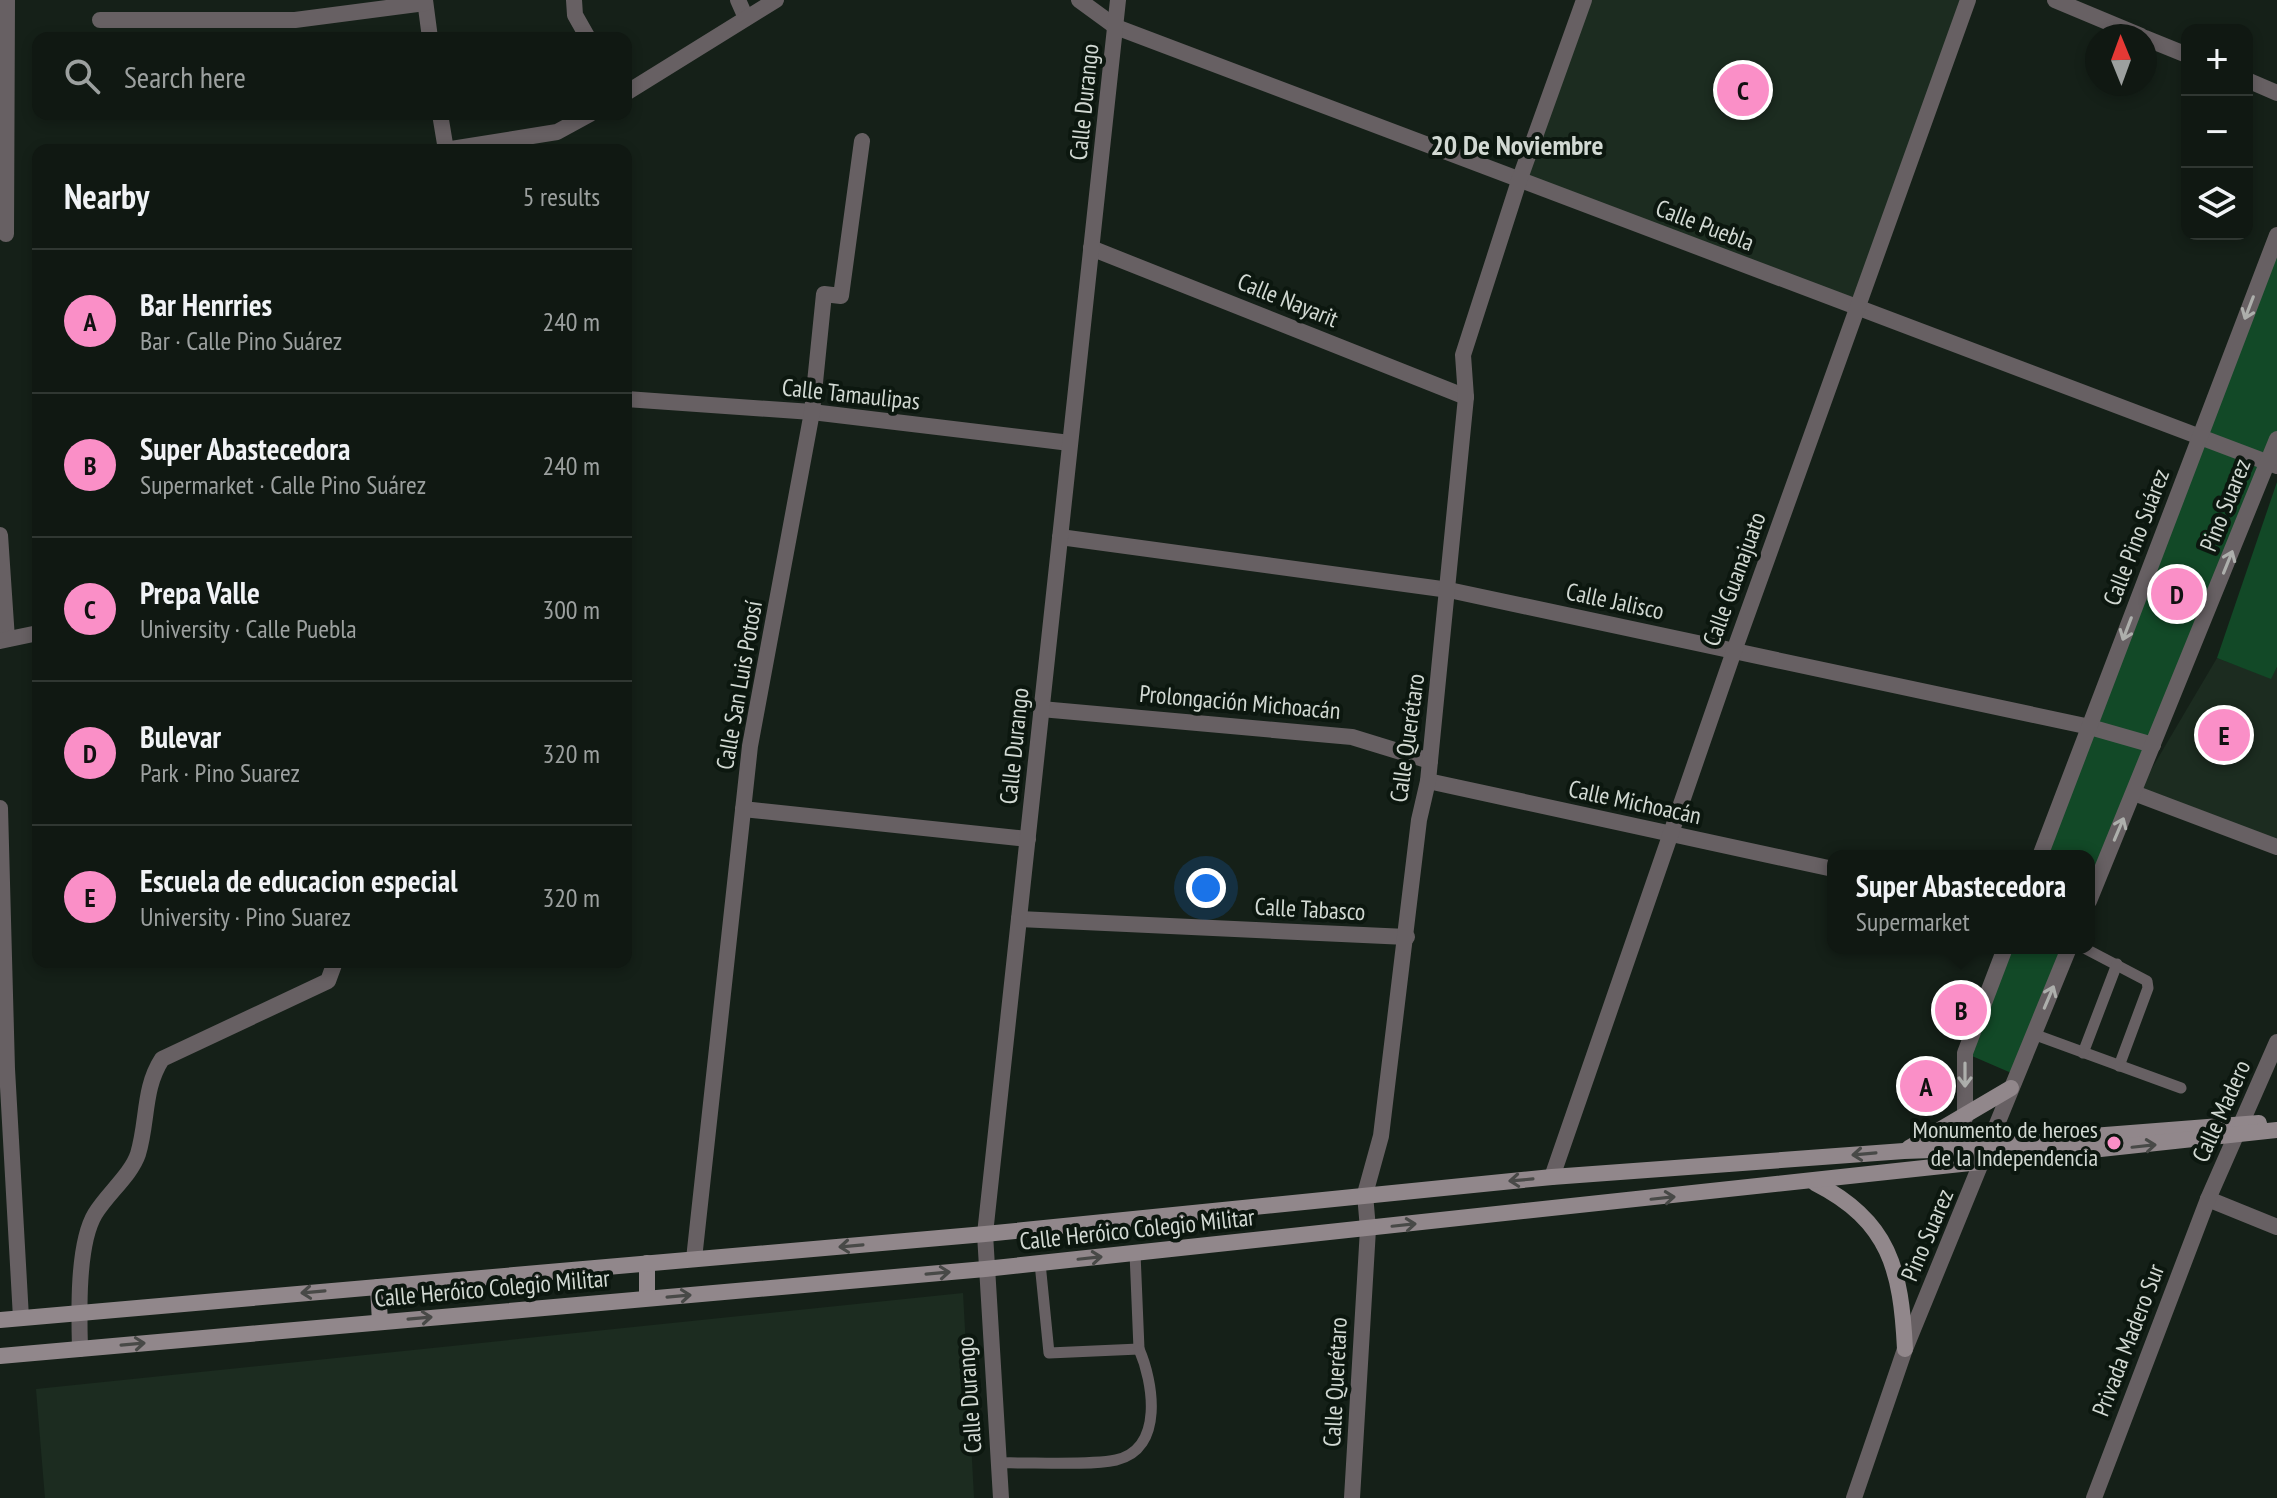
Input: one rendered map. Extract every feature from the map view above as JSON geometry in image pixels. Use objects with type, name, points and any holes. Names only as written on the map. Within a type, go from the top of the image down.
[{"type":"main road","points":[[1904,1151],[1965,1118],[2011,1088]]},
{"type":"main road","name":"Calle Heróico Colegio Militar","points":[[0,1356],[985,1269],[1982,1164],[2277,1123]]},
{"type":"main road","name":"Calle Heróico Colegio Militar","points":[[0,1320],[985,1234],[1552,1177],[1904,1151],[1990,1148],[2041,1140],[2277,1130]]},
{"type":"main road","points":[[1779,1162],[1781,1185]]},
{"type":"main road","points":[[1814,1182],[1842,1196],[1882,1235],[1898,1283],[1905,1349]]},
{"type":"main road","points":[[647,1263],[647,1298]]},
{"type":"main road","points":[[378,1287],[380,1322]]},
{"type":"street","points":[[6,234],[3,167],[7,0]]},
{"type":"street","points":[[574,0],[575,15],[585,32]]},
{"type":"street","points":[[738,0],[746,18]]},
{"type":"street","points":[[632,89],[776,0]]},
{"type":"street","name":"Calle Puebla","points":[[1079,0],[1116,27],[2273,464]]},
{"type":"street","name":"Calle Durango","points":[[1001,1498],[985,1234],[1118,0]]},
{"type":"street","name":"Calle Querétaro","points":[[1352,1498],[1368,1229],[1365,1194],[1381,1136],[1419,820],[1428,781],[1466,397],[1463,355],[1519,181],[1584,0]]},
{"type":"street","name":"Calle Guanajuato","points":[[1552,1177],[1734,651],[1968,0]]},
{"type":"street","points":[[2055,0],[2112,24]]},
{"type":"street","points":[[100,20],[295,20],[425,2],[429,32]]},
{"type":"street","points":[[2157,43],[2181,53]]},
{"type":"street","points":[[2253,83],[2277,93]]},
{"type":"street","points":[[441,120],[444,144]]},
{"type":"street","points":[[482,144],[557,132],[579,120]]},
{"type":"street","name":"Calle San Luis Potosí","points":[[694,1259],[750,746],[812,412],[824,294],[841,296],[862,141]]},
{"type":"street","name":"Calle Pino Suárez","points":[[2042,850],[2277,235]]},
{"type":"street","name":"Calle Nayarit","points":[[1091,248],[1466,397]]},
{"type":"street","name":"Calle Tamaulipas","points":[[632,399],[812,412],[1070,443]]},
{"type":"street","name":"Pino Suarez","points":[[2095,887],[2273,464],[2277,439]]},
{"type":"street","points":[[0,535],[4,640],[32,634]]},
{"type":"street","name":"Calle Jalisco","points":[[1060,537],[1449,590],[2090,727],[2153,745]]},
{"type":"street","name":"Prolongación Michoacán","points":[[1041,709],[1352,737],[1430,761]]},
{"type":"street","name":"Calle Michoacán","points":[[1428,781],[1827,868]]},
{"type":"street","points":[[2134,793],[2277,847]]},
{"type":"street","points":[[0,808],[3,1069],[21,1318]]},
{"type":"street","points":[[743,809],[1028,839]]},
{"type":"street","name":"Calle Tabasco","points":[[1019,919],[1407,937]]},
{"type":"street","points":[[1965,1118],[1965,1053],[2003,954]]},
{"type":"street","name":"Pino Suarez","points":[[1854,1498],[1905,1349],[1990,1148],[2011,1088],[2066,954]]},
{"type":"street","points":[[80,1349],[79,1312],[87,1238],[93,1217],[137,1156],[151,1075],[162,1059],[328,981],[333,968]]},
{"type":"street","name":"Calle Madero","points":[[2208,1199],[2277,1042]]},
{"type":"street","points":[[2208,1199],[2277,1227]]},
{"type":"street","name":"Privada Madero Sur","points":[[2094,1498],[2208,1199]]},
{"type":"lane","points":[[2095,953],[2141,976],[2148,988],[2119,1066]]},
{"type":"lane","points":[[2083,1053],[2117,964]]},
{"type":"lane","points":[[2033,1034],[2181,1088]]},
{"type":"lane","points":[[998,1463],[1118,1460],[1136,1448],[1147,1434],[1152,1398],[1151,1374],[1139,1349],[1135,1253]]},
{"type":"lane","points":[[1040,1263],[1049,1353],[1139,1349]]},
{"type":"shaded area","points":[[1584,0],[1968,0],[1857,308],[1519,181]]},
{"type":"shaded area","points":[[2217,658],[2271,678],[2277,667],[2277,844],[2138,792]]},
{"type":"shaded area","points":[[963,1293],[974,1498],[45,1498],[36,1389]]},
{"type":"green space","points":[[2277,235],[2277,439],[2095,885],[2095,850],[2042,850]]},
{"type":"green space","points":[[2277,482],[2277,667],[2271,679],[2217,658]]},
{"type":"green space","points":[[2003,954],[2066,954],[2016,1075],[1965,1053]]},
{"type":"place","name":"Prepa Valle","points":[[1743,90]]},
{"type":"place","name":"Bulevar","points":[[2177,594]]},
{"type":"place","name":"Escuela de educacion especial","points":[[2224,735]]},
{"type":"place","name":"Super Abastecedora","points":[[1961,1010]]},
{"type":"place","name":"Bar Henrries","points":[[1926,1086]]},
{"type":"place","name":"Monumento de heroes de la Independencia","points":[[2114,1143]]},
{"type":"district","name":"20 De Noviembre","points":[[1517,144]]}]
